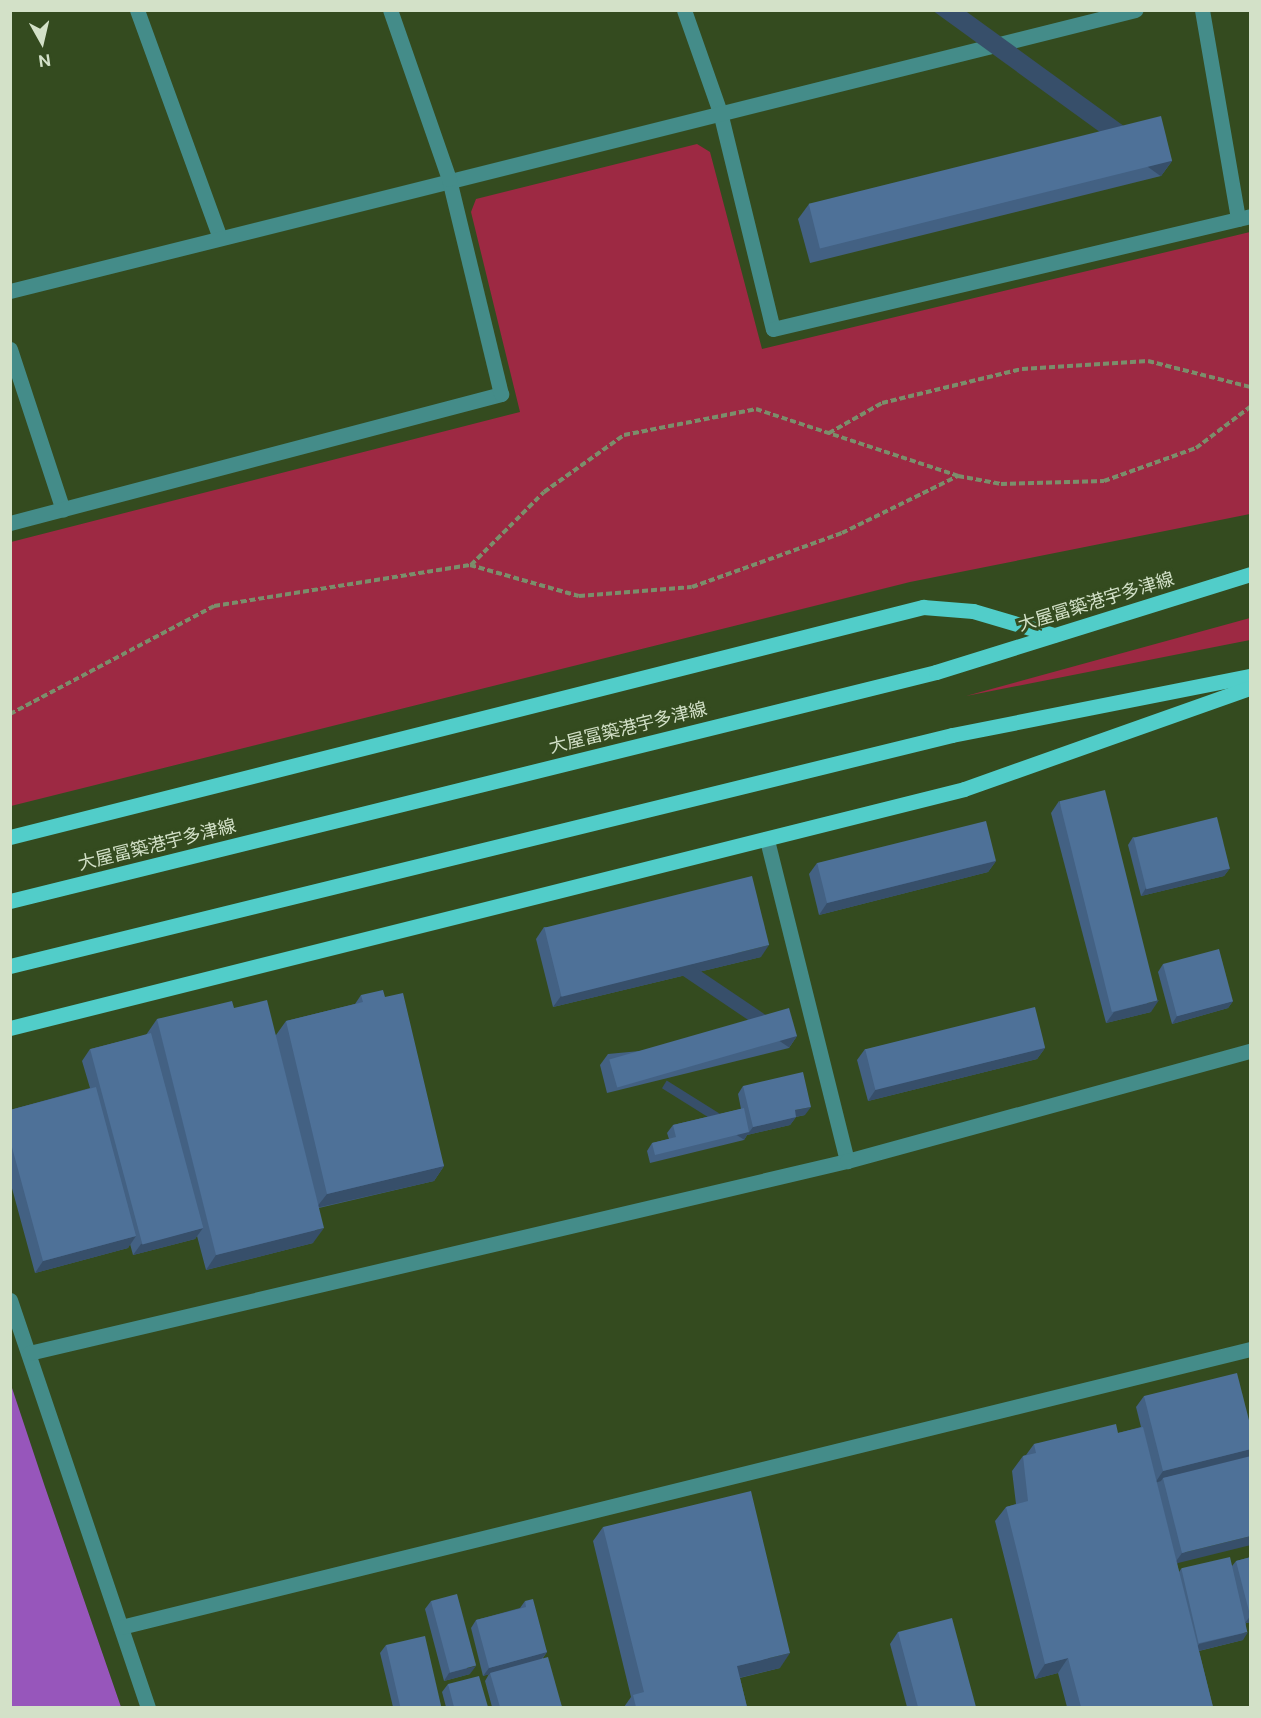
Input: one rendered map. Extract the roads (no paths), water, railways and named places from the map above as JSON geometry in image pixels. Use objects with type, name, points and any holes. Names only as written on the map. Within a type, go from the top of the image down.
[{"type":"main road","name":"大屋冨築港宇多津線","points":[[10,901],[936,672],[1251,574]]},
{"type":"main road","points":[[10,837],[923,607],[973,611],[1054,635]]},
{"type":"main road","points":[[10,966],[952,735],[1251,676]]},
{"type":"main road","points":[[10,1029],[964,789],[1251,688]]},
{"type":"street","points":[[137,10],[219,235]]},
{"type":"street","points":[[10,523],[501,394],[448,179],[390,10]]},
{"type":"street","points":[[684,10],[720,112],[773,329],[1244,218],[1202,10]]},
{"type":"street","points":[[10,291],[219,235],[1136,10]]},
{"type":"street","points":[[10,349],[63,510]]},
{"type":"street","points":[[766,840],[847,1161]]},
{"type":"street","points":[[29,1353],[847,1161],[1251,1051]]},
{"type":"street","points":[[10,1300],[148,1707]]},
{"type":"street","points":[[121,1627],[1251,1349]]}]
